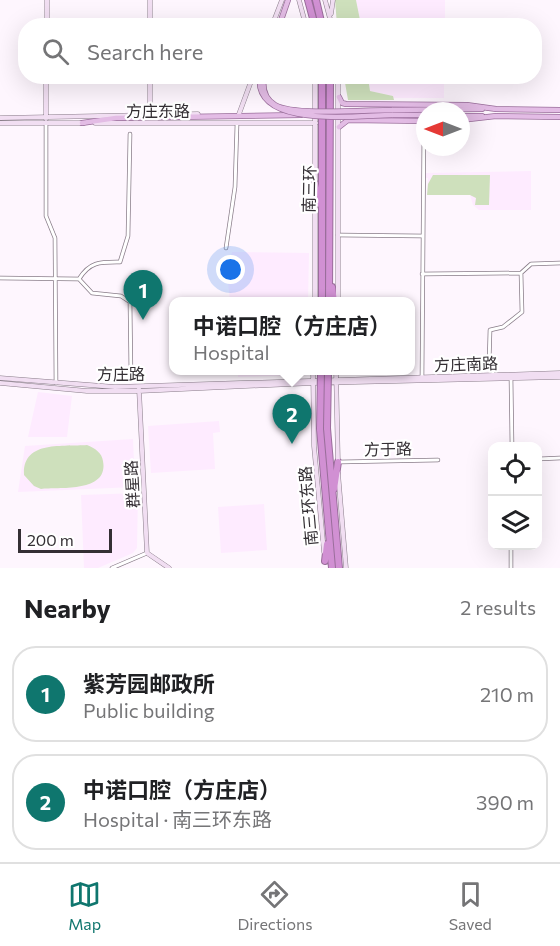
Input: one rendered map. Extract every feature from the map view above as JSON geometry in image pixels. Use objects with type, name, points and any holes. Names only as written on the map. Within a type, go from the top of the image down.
[{"type":"highway","points":[[308,0],[313,18]]},
{"type":"highway","points":[[316,0],[320,18]]},
{"type":"highway","name":"南三环","points":[[322,84],[322,297]]},
{"type":"highway","name":"南三环","points":[[329,297],[330,84]]},
{"type":"highway","points":[[315,184],[322,216]]},
{"type":"highway","points":[[329,272],[335,297]]},
{"type":"highway","points":[[321,375],[328,529],[332,568]]},
{"type":"highway","points":[[328,375],[324,428],[339,568]]},
{"type":"highway","points":[[333,501],[338,462]]},
{"type":"highway","points":[[325,565],[328,529]]},
{"type":"main road","points":[[46,18],[47,0]]},
{"type":"main road","points":[[150,0],[150,18]]},
{"type":"main road","points":[[275,18],[282,0]]},
{"type":"main road","points":[[282,18],[288,0]]},
{"type":"main road","points":[[299,0],[304,18]]},
{"type":"main road","points":[[325,0],[330,18]]},
{"type":"main road","points":[[330,18],[333,0]]},
{"type":"main road","points":[[46,84],[46,120]]},
{"type":"main road","points":[[150,84],[150,115]]},
{"type":"main road","points":[[239,114],[250,84]]},
{"type":"main road","points":[[261,84],[260,91],[269,105],[280,111],[304,115]]},
{"type":"main road","points":[[263,84],[267,97],[282,108],[392,112],[416,117]]},
{"type":"main road","points":[[314,84],[315,297]]},
{"type":"main road","points":[[336,297],[338,84]]},
{"type":"main road","points":[[339,97],[346,104],[467,105],[496,109]]},
{"type":"main road","points":[[382,105],[375,112],[382,120]]},
{"type":"main road","points":[[82,123],[116,118],[496,109],[560,110]]},
{"type":"main road","points":[[0,118],[46,120],[150,115],[316,114]]},
{"type":"main road","points":[[470,116],[560,117]]},
{"type":"main road","points":[[470,119],[496,116]]},
{"type":"main road","points":[[339,127],[348,120],[416,119]]},
{"type":"main road","name":"方庄东路","points":[[0,123],[46,120],[82,123],[316,123]]},
{"type":"main road","name":"方庄南路","points":[[336,382],[560,373]]},
{"type":"main road","name":"南三环东路","points":[[313,375],[314,446],[325,565]]},
{"type":"main road","name":"南三环东路","points":[[336,375],[338,462],[346,568]]},
{"type":"main road","name":"方庄路","points":[[0,378],[139,389]]},
{"type":"main road","name":"方庄南路","points":[[336,382],[560,378]]},
{"type":"main road","name":"方庄路","points":[[0,383],[87,390],[336,382]]},
{"type":"main road","name":"群星路","points":[[139,389],[147,553]]},
{"type":"main road","points":[[147,553],[169,568]]},
{"type":"street","points":[[46,120],[46,216],[55,238],[56,383]]},
{"type":"street","points":[[226,248],[235,187],[237,124]]},
{"type":"street","points":[[79,279],[86,268],[95,262],[120,262],[128,236],[130,134]]},
{"type":"street","points":[[422,377],[424,156]]},
{"type":"street","points":[[338,235],[423,236]]},
{"type":"street","points":[[423,274],[520,273],[531,264],[560,263]]},
{"type":"street","points":[[493,375],[493,368],[489,365],[490,330],[503,327],[522,312],[520,273]]},
{"type":"street","points":[[0,278],[79,279],[92,293],[121,296],[130,302],[131,377]]},
{"type":"street","points":[[511,378],[512,442]]},
{"type":"street","points":[[542,459],[560,458]]},
{"type":"street","name":"方于路","points":[[338,462],[438,460]]},
{"type":"street","points":[[511,550],[511,568]]},
{"type":"street","points":[[112,568],[147,553]]},
{"type":"shaded area","points":[[356,0],[445,0],[445,18],[360,18]]},
{"type":"shaded area","points":[[369,84],[444,84],[444,98],[393,98],[393,96],[370,91]]},
{"type":"shaded area","points":[[531,171],[531,210],[479,210],[473,205],[470,195],[427,195],[428,178],[425,178],[425,173]]},
{"type":"shaded area","points":[[232,252],[309,253],[308,297],[230,297],[227,273]]},
{"type":"shaded area","points":[[238,375],[301,375],[238,377]]},
{"type":"shaded area","points":[[38,392],[72,396],[67,437],[28,437]]},
{"type":"shaded area","points":[[219,421],[220,432],[213,433],[215,469],[151,473],[148,426]]},
{"type":"shaded area","points":[[133,439],[135,487],[18,492],[25,446]]},
{"type":"shaded area","points":[[138,493],[137,548],[133,553],[98,568],[84,568],[81,495]]},
{"type":"shaded area","points":[[264,504],[267,550],[221,553],[218,507]]},
{"type":"green space","points":[[335,0],[356,0],[360,18],[336,18]]},
{"type":"green space","points":[[345,84],[369,84],[370,91],[393,96],[394,100],[348,100]]},
{"type":"green space","points":[[433,175],[490,175],[489,205],[475,205],[476,198],[470,195],[427,195],[428,184]]},
{"type":"green space","points":[[87,445],[98,451],[103,461],[103,471],[99,479],[91,483],[71,488],[41,489],[34,486],[24,475],[25,464],[37,451],[56,446]]},
{"type":"place","name":"紫芳园邮政所","points":[[143,320]]},
{"type":"place","name":"中诺口腔（方庄店）","points":[[292,444]]}]
